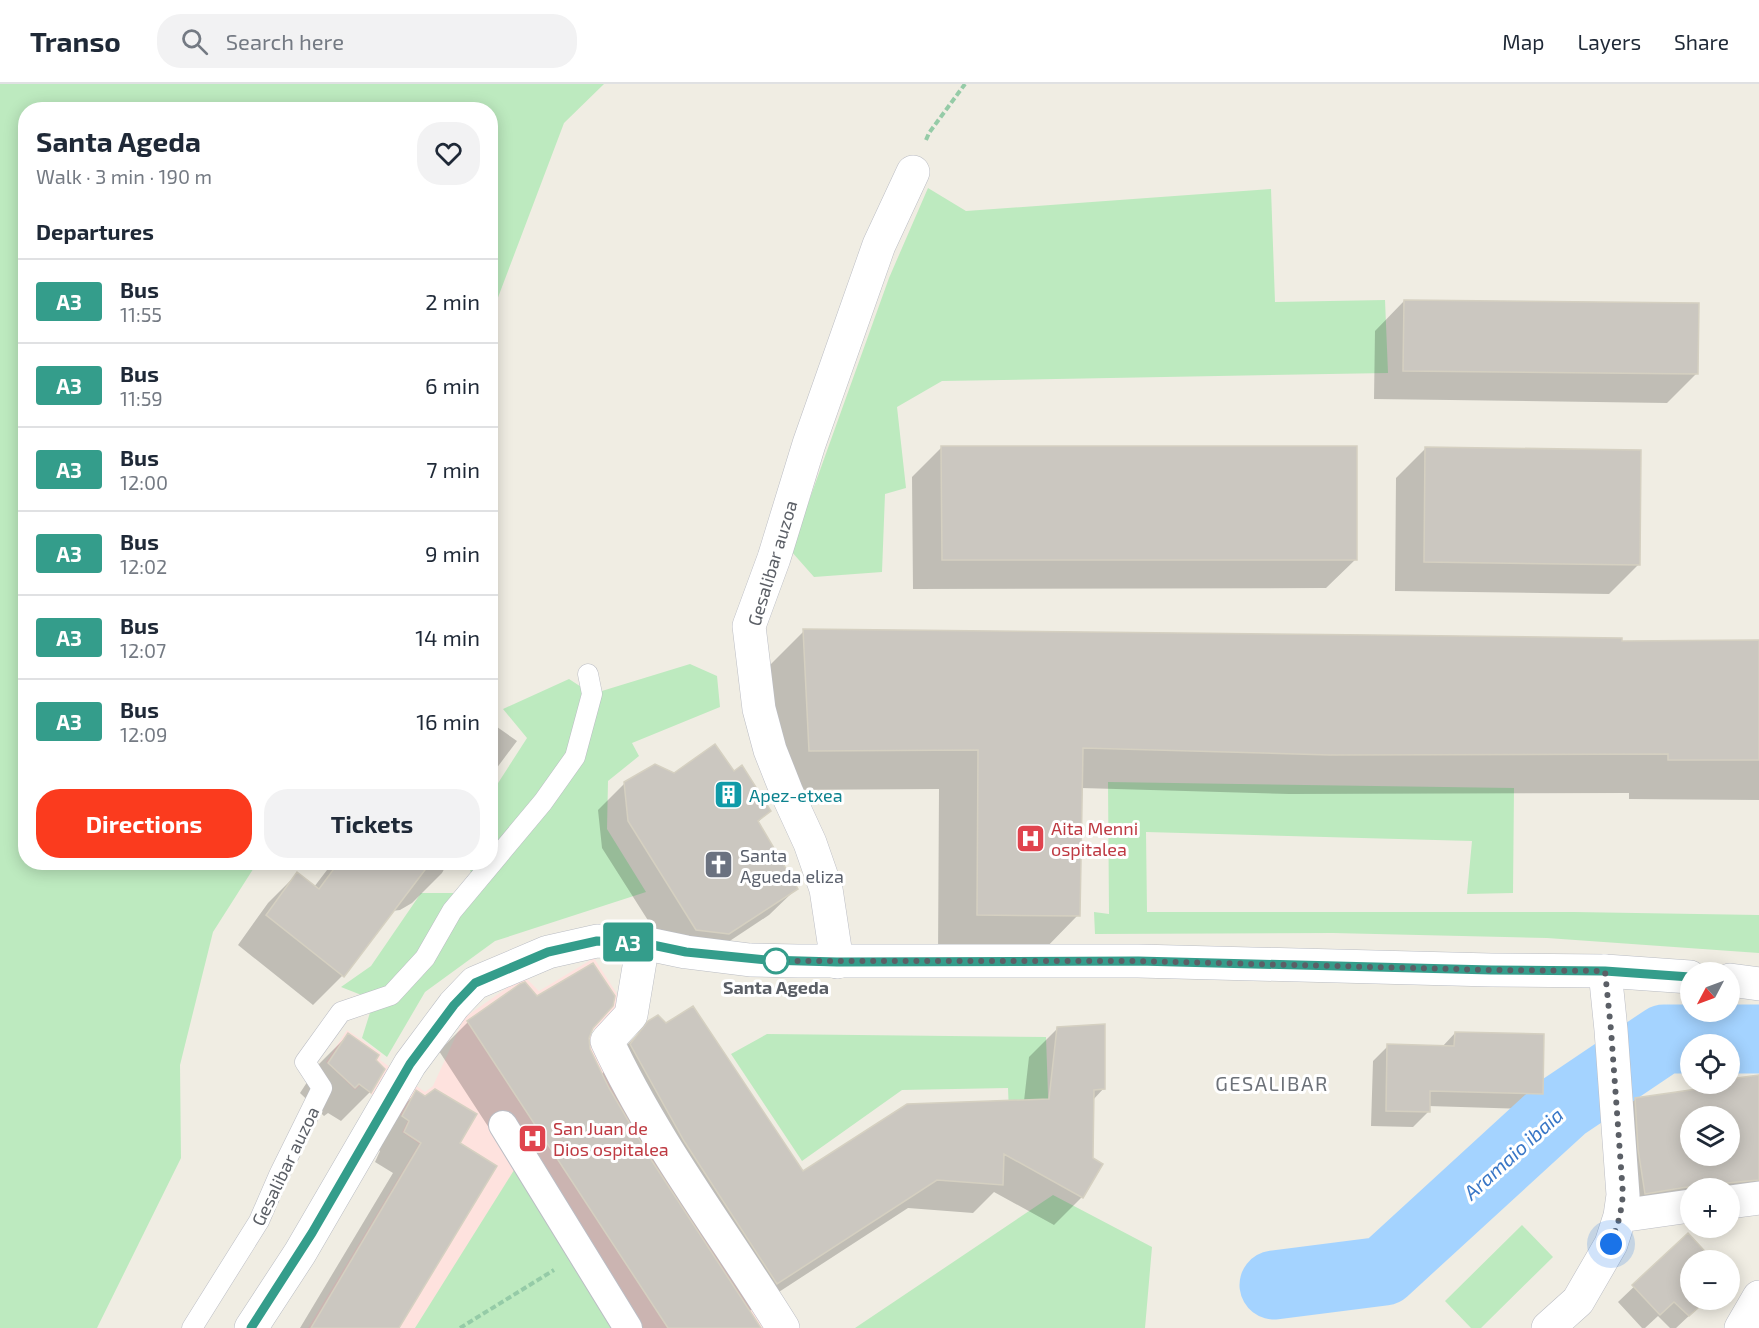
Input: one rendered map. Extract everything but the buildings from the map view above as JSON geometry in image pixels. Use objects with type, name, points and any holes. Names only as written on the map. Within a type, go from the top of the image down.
[{"type":"street","name":"Gesalibar auzoa","points":[[837,962],[826,889],[810,843],[770,750],[759,709],[749,626],[774,558],[809,444],[879,245],[912,172]]},
{"type":"street","points":[[251,1328],[312,1233],[410,1064],[454,1005],[475,983],[548,952],[597,941],[643,943],[686,952],[750,960],[1138,961],[1605,971],[1680,976]]},
{"type":"street","points":[[643,943],[631,1015],[607,1041],[622,1074],[678,1166],[783,1328]]},
{"type":"street","points":[[1548,1328],[1578,1301],[1611,1244],[1620,1216],[1623,1195],[1605,971]]},
{"type":"street","points":[[1740,981],[1759,984]]},
{"type":"street","points":[[503,1125],[628,1328]]},
{"type":"street","points":[[1740,1201],[1759,1198]]},
{"type":"street","points":[[1620,1216],[1680,1207]]},
{"type":"street","points":[[1741,1328],[1759,1298]]},
{"type":"lane","name":"Gesalibar auzoa","points":[[498,857],[543,802],[575,757],[592,694],[588,674]]},
{"type":"lane","name":"Gesalibar auzoa","points":[[192,1328],[259,1221],[322,1088],[305,1062],[341,1012],[391,995],[425,958],[452,911],[487,870]]},
{"type":"path","points":[[912,172],[928,133],[965,84]]},
{"type":"path","points":[[460,1328],[582,1252]]},
{"type":"shaded area","name":"San Juan de Dios ospitalea","points":[[594,958],[626,1008],[589,1033],[773,1328],[308,1328],[419,1144],[402,1132],[408,1120],[380,1102],[361,1085],[355,1090],[326,1062],[347,1030],[381,1053],[380,1060],[425,1092],[433,1086],[464,1018],[524,976],[539,991]]},
{"type":"green space","points":[[0,84],[604,84],[564,123],[498,297],[498,102],[18,102],[18,870],[253,870],[213,932],[180,1065],[181,1158],[97,1328],[0,1328]]},
{"type":"green space","points":[[928,188],[966,211],[1271,189],[1275,302],[1385,300],[1388,373],[942,381],[897,407],[906,488],[885,494],[882,572],[814,577],[791,551],[889,278]]},
{"type":"green space","points":[[690,664],[717,676],[720,707],[632,743],[639,756],[608,781],[607,829],[646,892],[495,941],[425,992],[387,1057],[362,1038],[374,1000],[341,987],[371,966],[421,893],[457,893],[472,876],[470,870],[498,870],[498,783],[527,738],[503,709],[569,679],[592,694]]},
{"type":"green space","points":[[1108,782],[1514,788],[1513,893],[1467,894],[1472,841],[1146,832],[1147,912],[1574,912],[1759,915],[1759,953],[1547,938],[1333,933],[1095,934],[1094,912],[1109,914]]},
{"type":"green space","points":[[767,1034],[1046,1037],[1049,1124],[1009,1113],[1008,1088],[902,1090],[802,1161],[731,1054]]},
{"type":"green space","points":[[531,1143],[643,1328],[415,1328]]},
{"type":"green space","points":[[1053,1195],[1152,1247],[1145,1328],[855,1328]]},
{"type":"green space","points":[[1522,1225],[1553,1257],[1481,1328],[1471,1328],[1445,1301]]},
{"type":"waterway","name":"Aramaio ibaia","points":[[1274,1285],[1384,1271],[1563,1107],[1664,1039],[1759,1039]]},
{"type":"bus line","name":"A3","points":[[251,1328],[347,1175],[410,1064],[454,1005],[475,983],[548,952],[597,941],[643,943],[686,952],[750,960],[1138,961],[1605,971],[1680,976]]},
{"type":"place","name":"Apez-etxea","points":[[728,795]]},
{"type":"place","name":"Aita Menni ospitalea","points":[[1030,838]]},
{"type":"place","name":"Santa Agueda eliza","points":[[719,865]]},
{"type":"place","name":"Santa Ageda","points":[[776,961]]},
{"type":"place","name":"San Juan de Dios ospitalea","points":[[532,1138]]},
{"type":"district","name":"GESALIBAR","points":[[1272,1083]]},
{"type":"route","points":[[776,961],[1138,961],[1605,971],[1623,1195],[1620,1216],[1611,1244]]}]
